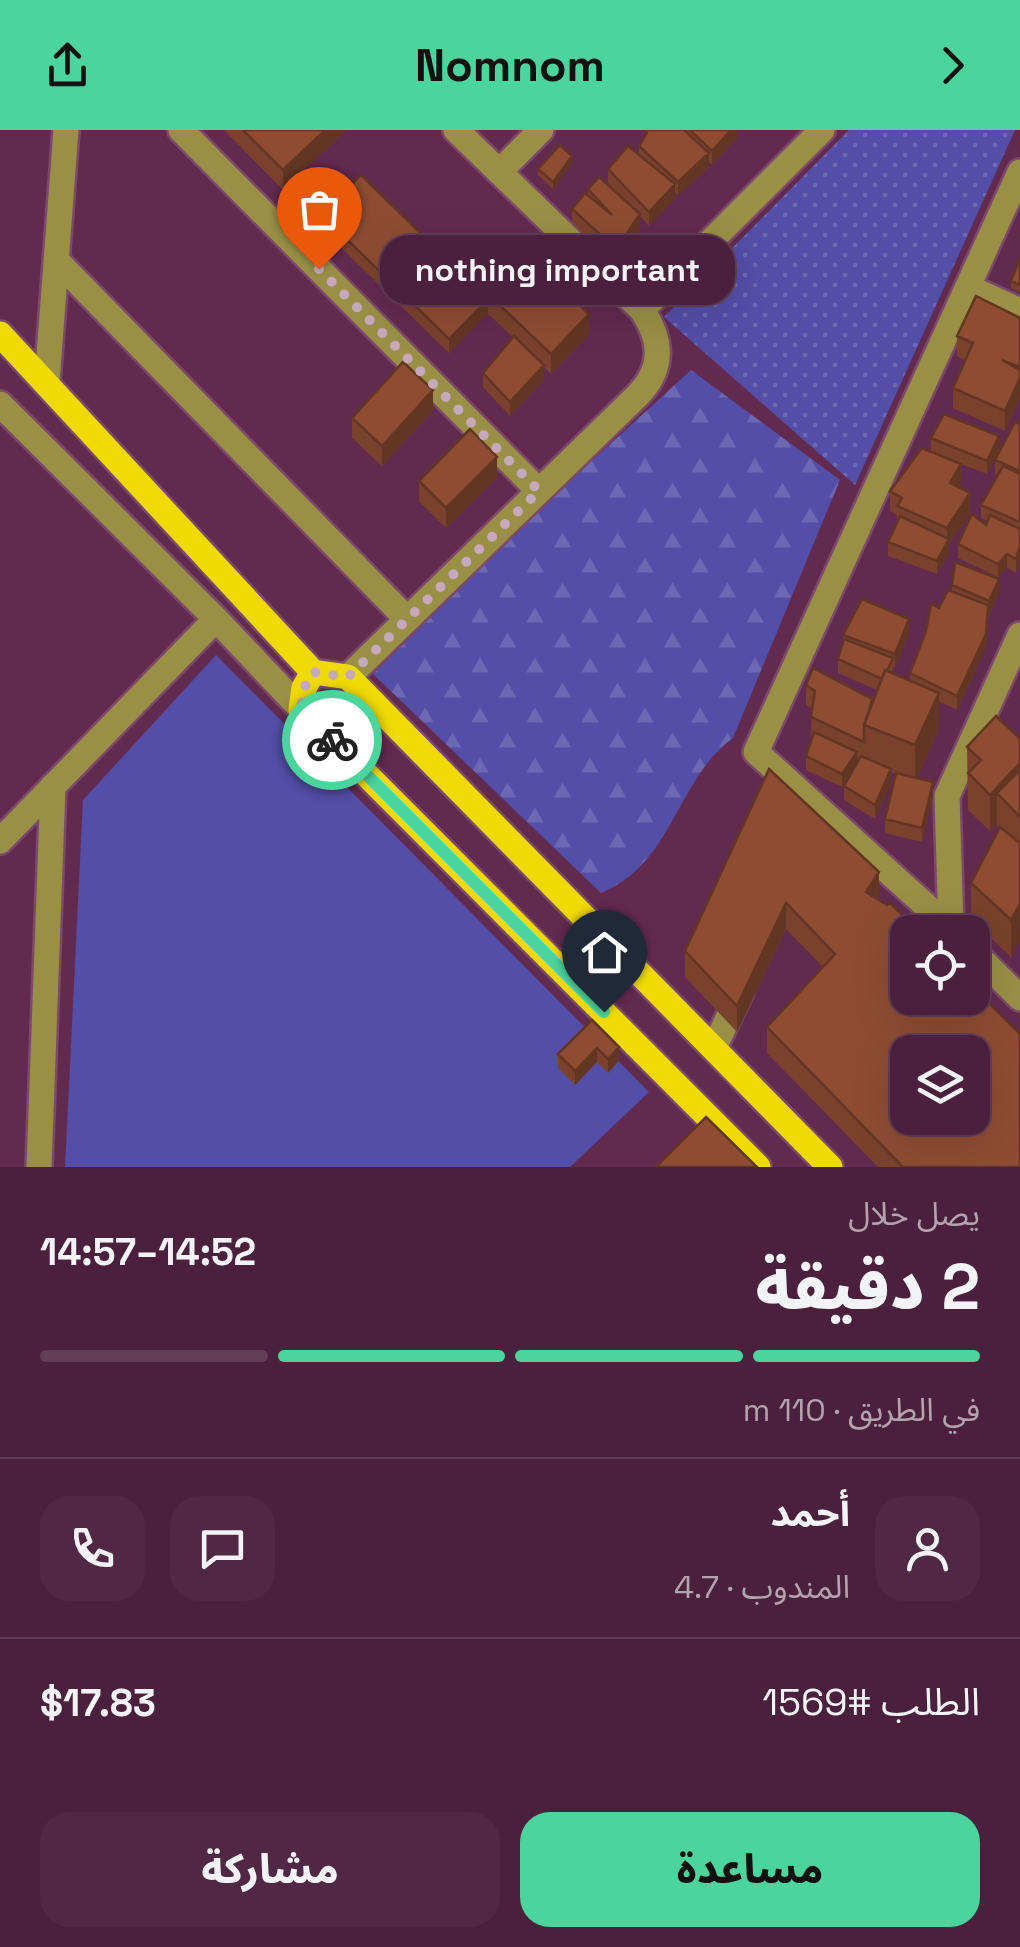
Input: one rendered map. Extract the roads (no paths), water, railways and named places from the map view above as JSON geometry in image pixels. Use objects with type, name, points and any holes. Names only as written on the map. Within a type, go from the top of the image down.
[{"type":"main road","points":[[0,334],[313,672],[348,677],[830,1167]]},
{"type":"main road","points":[[313,672],[304,688],[301,709],[758,1167]]},
{"type":"street","points":[[48,382],[66,130]]},
{"type":"street","points":[[181,130],[539,491]]},
{"type":"street","points":[[348,677],[638,395],[653,376],[658,353],[658,340],[642,310],[456,130]]},
{"type":"street","points":[[499,172],[540,130]]},
{"type":"street","points":[[642,310],[822,130]]},
{"type":"street","points":[[935,915],[756,752],[1020,172]]},
{"type":"street","points":[[56,260],[407,618]]},
{"type":"street","points":[[968,287],[1020,311]]},
{"type":"street","points":[[0,404],[301,709]]},
{"type":"street","points":[[0,841],[216,619]]},
{"type":"street","points":[[952,915],[948,796],[1020,635]]},
{"type":"street","points":[[984,716],[1008,740]]},
{"type":"street","points":[[39,1167],[53,786]]},
{"type":"street","points":[[714,1048],[755,960]]},
{"type":"street","points":[[990,968],[1020,998]]},
{"type":"street","points":[[692,1145],[714,1123]]},
{"type":"place","name":"nothing important","points":[[319,269]]}]
